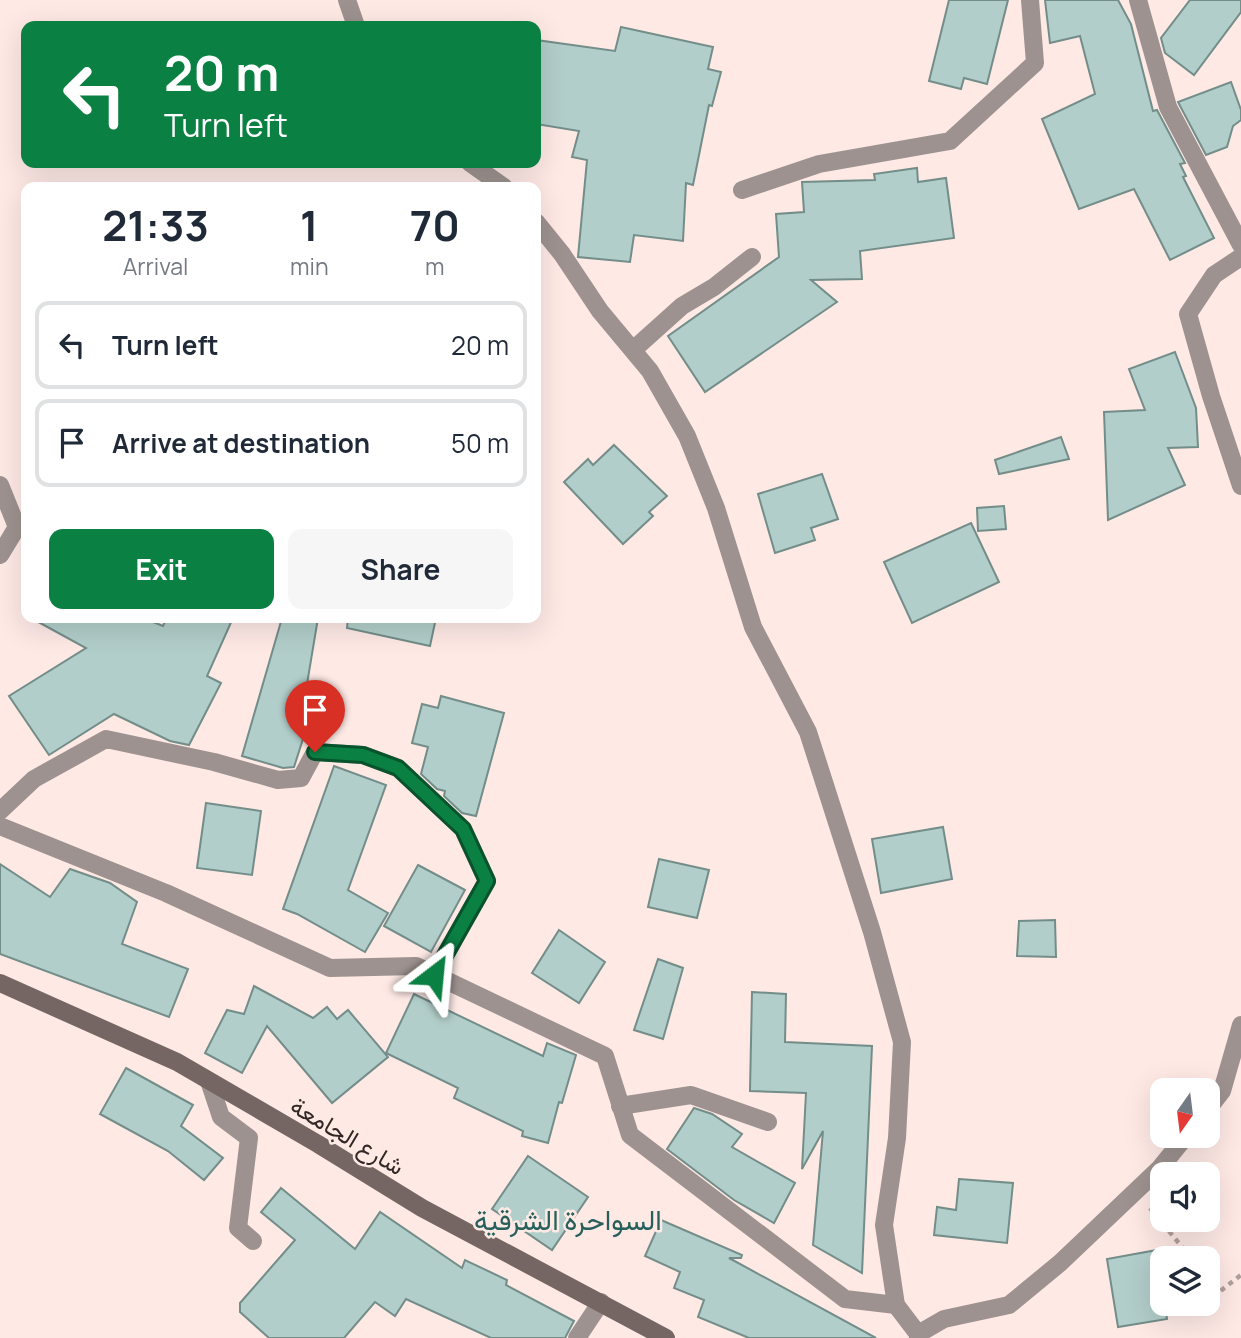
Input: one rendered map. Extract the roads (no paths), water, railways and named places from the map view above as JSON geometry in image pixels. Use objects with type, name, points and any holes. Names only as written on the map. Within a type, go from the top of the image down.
[{"type":"main road","name":"شارع الجامعة","points":[[0,983],[177,1062],[422,1208],[666,1338]]},
{"type":"street","points":[[742,190],[819,164],[950,141],[1034,63],[1030,0]]},
{"type":"street","points":[[1138,0],[1168,107],[1241,245]]},
{"type":"street","points":[[477,168],[497,182]]},
{"type":"street","points":[[541,228],[600,310],[650,371],[687,436],[716,508],[753,627],[808,732],[872,932],[902,1042],[897,1138],[884,1225],[896,1305],[918,1336],[944,1319],[1009,1305],[1060,1263],[1160,1168],[1176,1148]]},
{"type":"street","points":[[633,350],[682,306],[714,287],[752,257]]},
{"type":"street","points":[[1241,257],[1214,275],[1188,314],[1211,397],[1241,485]]},
{"type":"street","points":[[0,485],[21,524]]},
{"type":"street","points":[[0,555],[21,527]]},
{"type":"street","points":[[0,811],[34,779],[106,738],[214,762],[278,780],[302,778],[315,752],[363,755],[398,768],[463,829],[487,881],[434,975]]},
{"type":"street","points":[[0,826],[166,894],[330,968],[416,966],[605,1056],[630,1135],[845,1299],[896,1305]]},
{"type":"street","points":[[1220,1094],[1241,1026]]},
{"type":"street","points":[[209,1082],[221,1117],[249,1138],[238,1228],[253,1241]]},
{"type":"street","points":[[620,1106],[691,1095],[768,1122]]},
{"type":"street","points":[[577,1338],[601,1302]]},
{"type":"district","name":"السواحرة الشرقية","points":[[568,1219]]}]
